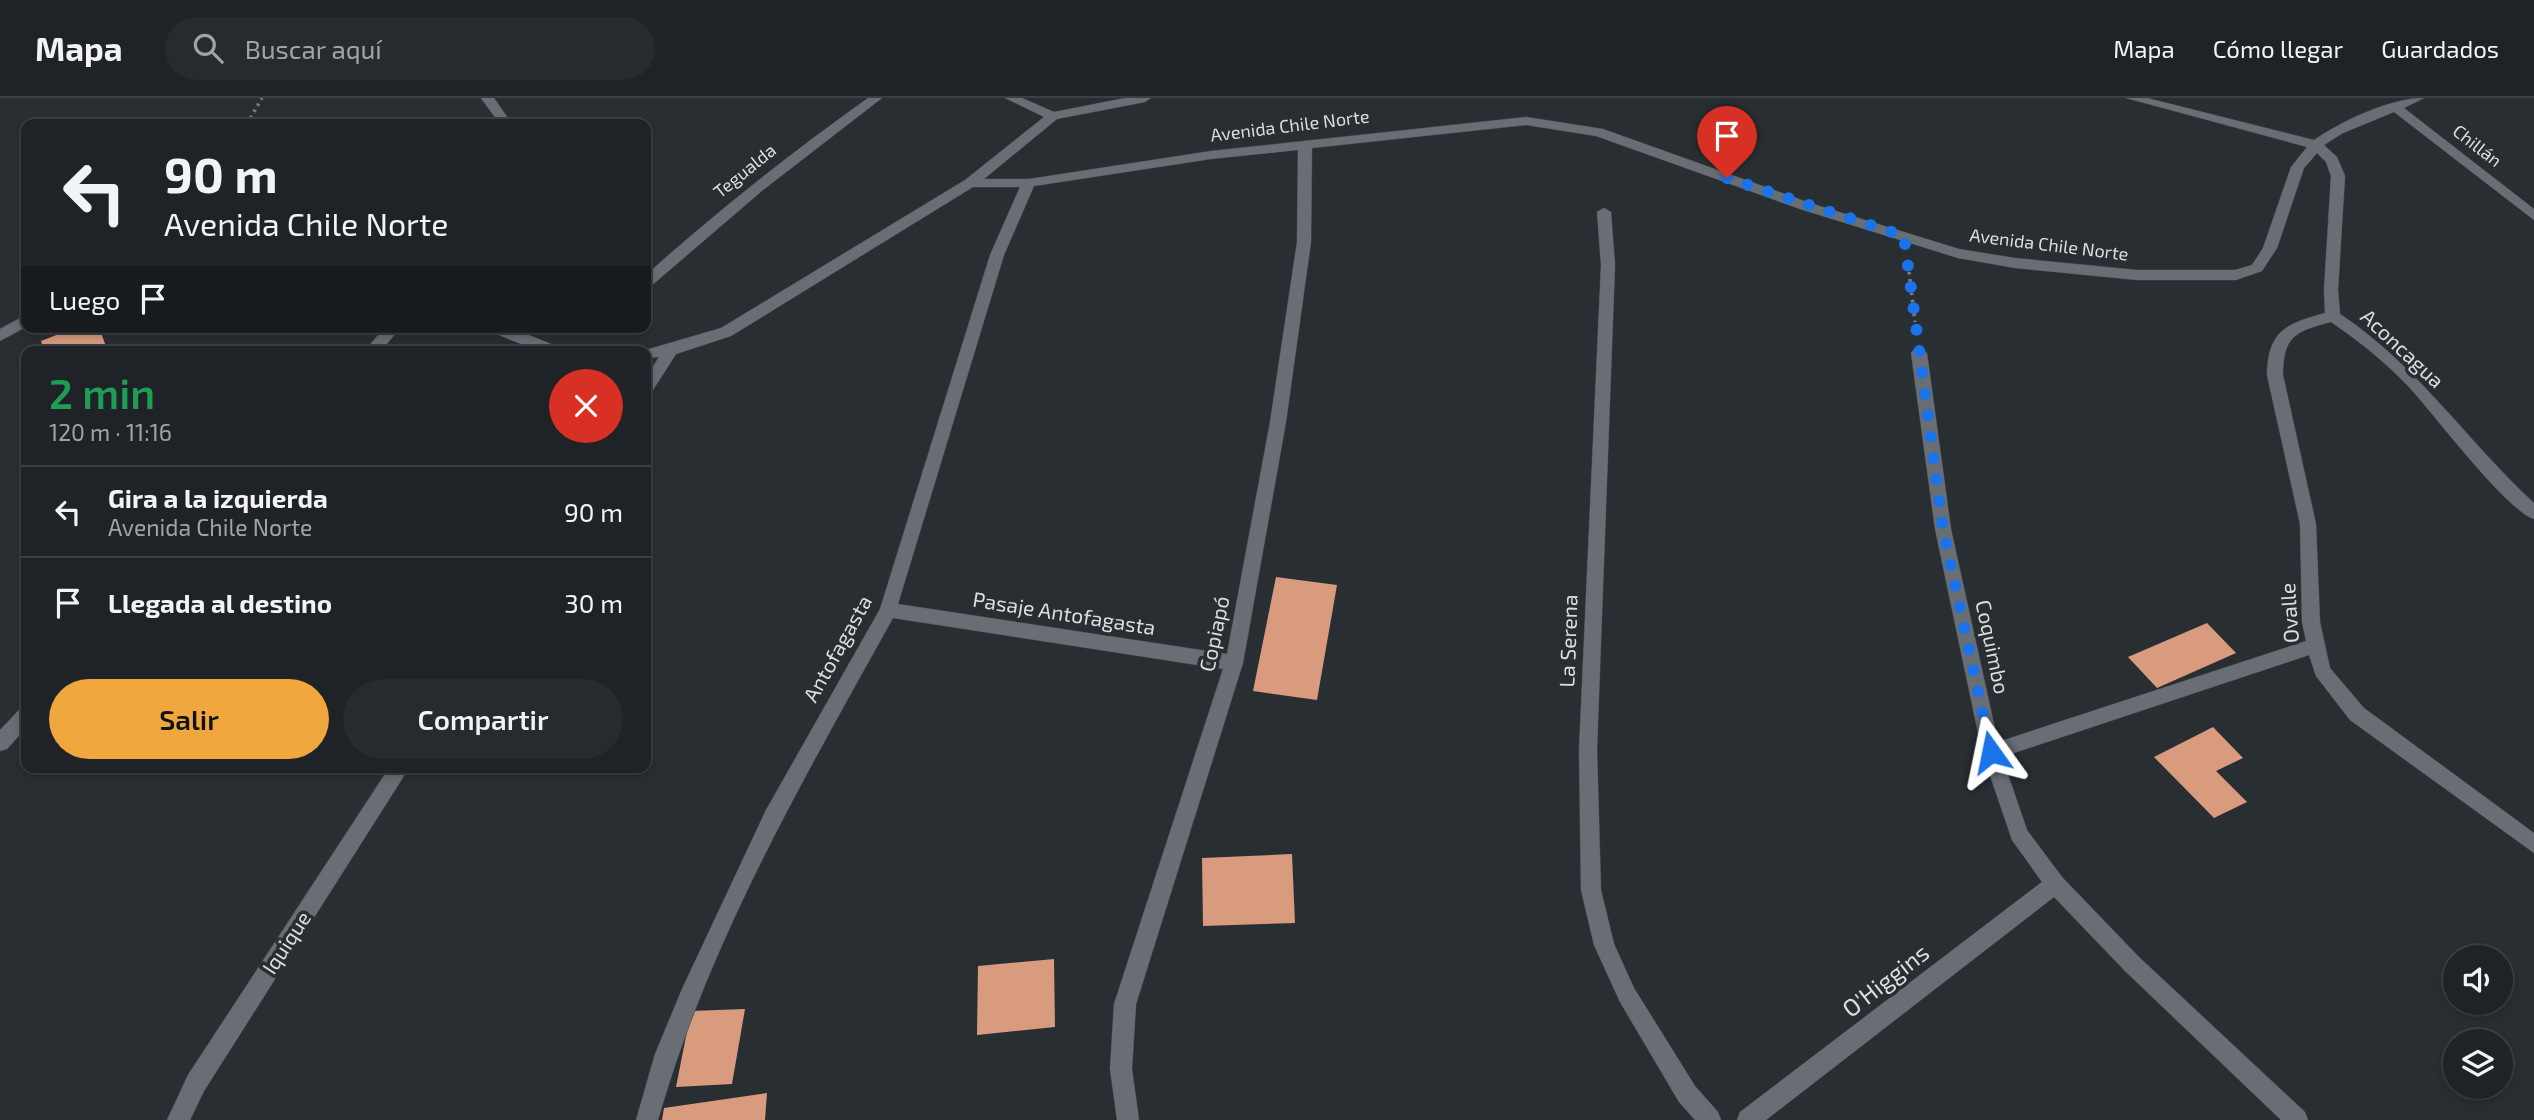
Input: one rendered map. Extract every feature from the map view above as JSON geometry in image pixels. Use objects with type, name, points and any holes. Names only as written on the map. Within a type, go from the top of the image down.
[{"type":"street","points":[[487,98],[502,119]]},
{"type":"street","name":"Tegualda","points":[[651,278],[723,213],[791,158],[876,98]]},
{"type":"street","points":[[1011,98],[1053,116]]},
{"type":"street","points":[[651,352],[671,350],[726,331],[970,183],[1053,116],[1146,98]]},
{"type":"street","points":[[2132,98],[2316,145]]},
{"type":"street","name":"Avenida Chile Norte","points":[[970,183],[1029,183],[1211,155],[1526,121],[1598,132],[1805,206],[1958,253],[2015,263],[2137,275],[2236,275],[2257,268],[2270,248],[2298,167],[2316,145],[2338,130],[2418,98]]},
{"type":"street","name":"Chillán","points":[[2395,107],[2534,216]]},
{"type":"street","name":"Copiapó","points":[[1128,1120],[1121,1069],[1125,1004],[1234,663],[1278,422],[1304,242],[1305,145]]},
{"type":"street","name":"Aconcagua","points":[[2316,145],[2332,160],[2338,176],[2331,290],[2333,316],[2359,331],[2399,369],[2495,478],[2534,513]]},
{"type":"street","name":"Antofagasta","points":[[647,1120],[666,1054],[692,989],[773,816],[888,610],[997,255],[1029,183]]},
{"type":"street","name":"La Serena","points":[[1604,212],[1608,265],[1588,750],[1591,890],[1604,945],[1627,995],[1687,1094],[1710,1120]]},
{"type":"street","name":"Ovalle","points":[[2333,316],[2306,324],[2284,335],[2274,351],[2275,375],[2308,524],[2314,646],[2322,671],[2357,714],[2534,844]]},
{"type":"street","points":[[0,336],[21,323]]},
{"type":"street","points":[[377,346],[388,333]]},
{"type":"street","points":[[509,333],[541,346]]},
{"type":"street","points":[[651,381],[671,350]]},
{"type":"street","name":"Coquimbo","points":[[1919,353],[1943,529],[1991,752],[2019,834],[2055,884],[2132,964],[2297,1120]]},
{"type":"street","name":"Pasaje Antofagasta","points":[[888,610],[1234,663]]},
{"type":"street","points":[[1991,752],[2314,646]]},
{"type":"street","points":[[0,743],[21,721]]},
{"type":"street","name":"Iquique","points":[[178,1120],[197,1083],[397,773]]},
{"type":"street","name":"O'Higgins","points":[[1748,1120],[2055,884]]},
{"type":"path","points":[[250,119],[262,98]]},
{"type":"path","points":[[1904,236],[1919,353]]},
{"type":"building","points":[[62,333],[101,333],[106,346],[42,346],[41,341]]},
{"type":"building","points":[[1276,577],[1337,585],[1317,700],[1253,691]]},
{"type":"building","points":[[2207,623],[2236,653],[2157,688],[2128,657]]},
{"type":"building","points":[[2213,727],[2243,758],[2216,771],[2247,802],[2214,818],[2154,757]]},
{"type":"building","points":[[1292,854],[1295,923],[1203,926],[1202,858]]},
{"type":"building","points":[[1054,959],[1055,1027],[977,1035],[978,966]]},
{"type":"building","points":[[745,1009],[732,1084],[676,1087],[691,1011]]},
{"type":"building","points":[[767,1093],[765,1120],[662,1120],[664,1108]]},
{"type":"route","points":[[1727,178],[1805,206],[1904,236],[1943,529],[1991,752]]}]
